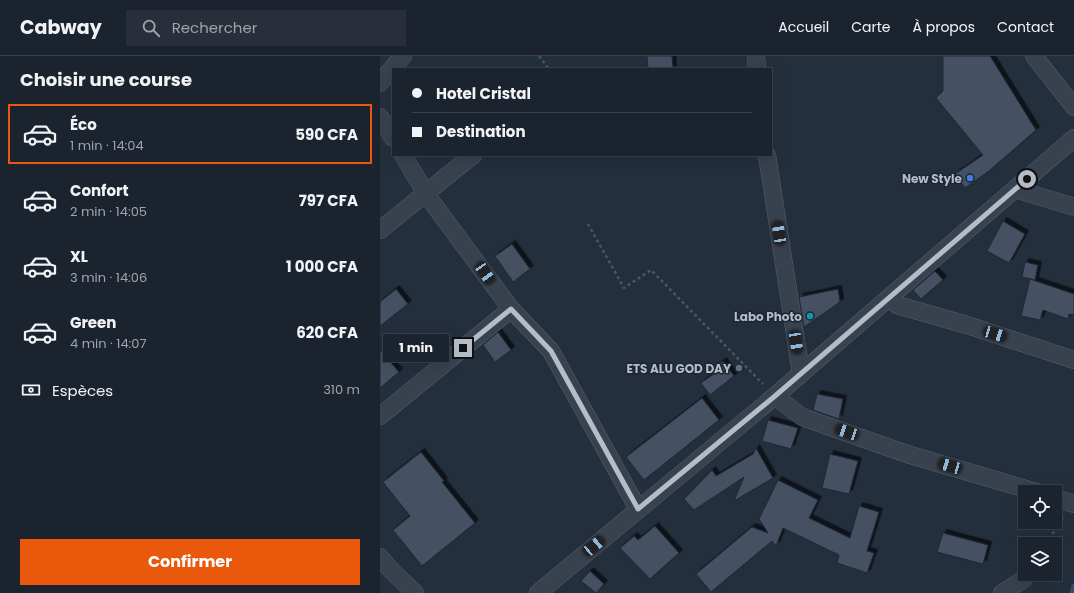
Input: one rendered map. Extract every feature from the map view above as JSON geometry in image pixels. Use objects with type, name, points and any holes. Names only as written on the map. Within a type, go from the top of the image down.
[{"type":"street","points":[[393,68],[403,56]]},
{"type":"street","points":[[756,56],[757,68]]},
{"type":"street","points":[[1034,56],[1074,107]]},
{"type":"street","points":[[380,83],[392,69]]},
{"type":"street","points":[[380,117],[392,136]]},
{"type":"street","points":[[538,593],[775,396],[1074,138]]},
{"type":"street","points":[[404,156],[426,194],[511,309],[551,351],[638,509]]},
{"type":"street","points":[[380,230],[472,156]]},
{"type":"street","points":[[767,156],[801,373]]},
{"type":"street","points":[[1015,189],[1074,207]]},
{"type":"street","points":[[890,298],[897,305],[967,325],[1074,360]]},
{"type":"street","points":[[380,416],[511,309]]},
{"type":"street","points":[[775,396],[802,417],[907,454],[1018,487]]},
{"type":"street","points":[[1062,500],[1073,503]]},
{"type":"street","points":[[380,557],[415,593]]},
{"type":"street","points":[[1002,593],[1021,581]]},
{"type":"path","points":[[539,56],[548,68]]},
{"type":"path","points":[[588,224],[624,288],[651,270],[775,396]]},
{"type":"path","points":[[1051,537],[1073,503]]},
{"type":"building","points":[[647,56],[672,56],[673,68],[648,68]]},
{"type":"building","points":[[943,56],[990,56],[1036,130],[989,171],[965,188],[955,174],[983,155],[936,98],[943,91]]},
{"type":"building","points":[[1003,221],[1025,234],[1009,263],[987,251]]},
{"type":"building","points":[[512,244],[530,269],[513,282],[495,256]]},
{"type":"building","points":[[1025,262],[1038,265],[1035,280],[1022,277]]},
{"type":"building","points":[[935,271],[943,280],[921,299],[913,290]]},
{"type":"building","points":[[1030,279],[1074,294],[1074,315],[1069,314],[1068,319],[1043,310],[1040,320],[1021,316]]},
{"type":"building","points":[[396,289],[408,304],[380,326],[380,302]]},
{"type":"building","name":"Labo Photo","points":[[838,289],[840,302],[804,327],[799,297]]},
{"type":"building","points":[[498,332],[511,350],[495,362],[483,345]]},
{"type":"building","points":[[380,350],[399,372],[380,388]]},
{"type":"building","points":[[723,361],[734,376],[710,395],[701,383],[715,373],[712,370]]},
{"type":"building","points":[[817,394],[843,399],[839,419],[813,410]]},
{"type":"building","points":[[702,398],[719,420],[644,480],[626,457]]},
{"type":"building","points":[[768,420],[798,428],[791,449],[762,441]]},
{"type":"building","points":[[756,448],[773,478],[734,501],[744,477],[694,510],[684,499],[712,470],[716,476],[753,454]]},
{"type":"building","points":[[421,452],[444,481],[442,482],[475,523],[422,566],[393,530],[410,516],[383,482]]},
{"type":"building","points":[[830,454],[858,461],[849,494],[822,488]]},
{"type":"building","points":[[778,480],[818,500],[809,518],[850,538],[859,506],[879,512],[867,551],[874,553],[867,573],[837,563],[839,555],[783,528],[776,546],[772,541],[711,592],[696,574],[752,527],[768,533],[759,519]]},
{"type":"building","points":[[655,526],[679,553],[650,579],[620,548],[634,536],[638,540]]},
{"type":"building","points":[[943,533],[988,545],[983,564],[937,552]]},
{"type":"building","points":[[590,571],[604,584],[596,593],[581,581]]},
{"type":"waterway","points":[[1072,593],[1074,586]]},
{"type":"place","name":"New Style","points":[[970,178]]},
{"type":"place","name":"Labo Photo","points":[[810,316]]},
{"type":"place","name":"ETS ALU GOD DAY","points":[[739,368]]},
{"type":"route","points":[[463,348],[511,309],[551,351],[638,509],[775,396],[1027,179]]}]
